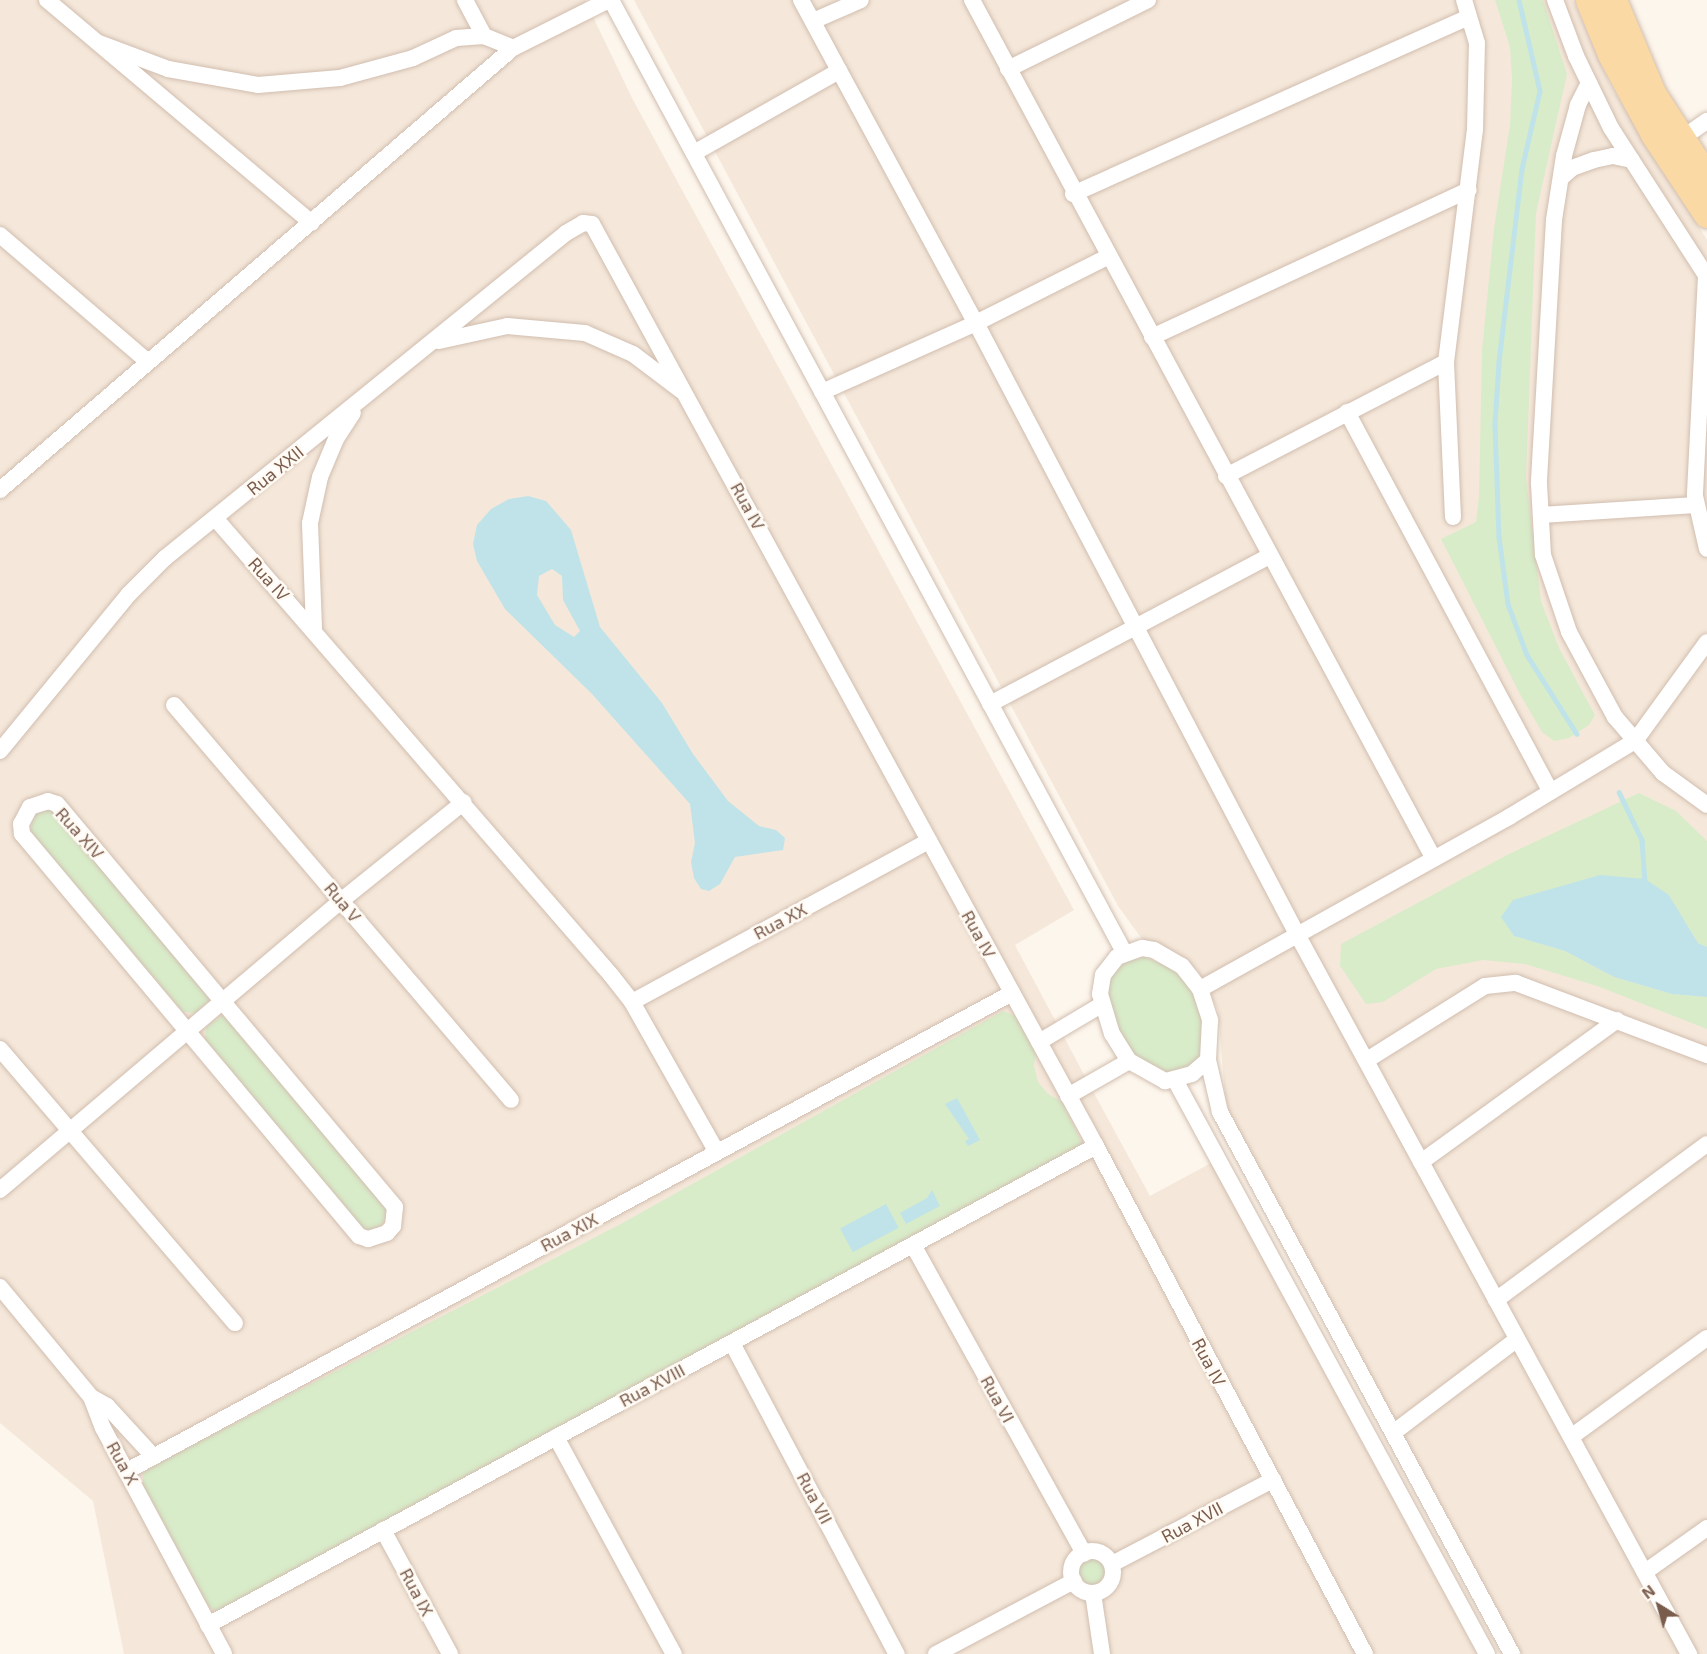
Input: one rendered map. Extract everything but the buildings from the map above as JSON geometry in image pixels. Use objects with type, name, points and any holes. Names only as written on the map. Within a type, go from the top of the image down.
[{"type":"main road","points":[[1589,0],[1611,54],[1654,134],[1707,214]]},
{"type":"main road","points":[[1613,0],[1652,93],[1707,178]]},
{"type":"street","points":[[47,0],[312,223]]},
{"type":"street","points":[[465,0],[484,36]]},
{"type":"street","points":[[0,490],[513,48],[610,0],[1124,952]]},
{"type":"street","points":[[801,0],[976,323],[1298,936],[1689,1654]]},
{"type":"street","points":[[813,21],[861,0]]},
{"type":"street","points":[[972,0],[1073,194],[1109,256],[1434,860]]},
{"type":"street","points":[[1008,69],[1148,0]]},
{"type":"street","points":[[1453,517],[1446,362],[1475,130],[1477,43],[1464,0]]},
{"type":"street","points":[[1555,0],[1589,83],[1632,160],[1707,276],[1696,505],[1707,549]]},
{"type":"street","points":[[1073,194],[1468,17]]},
{"type":"street","points":[[99,43],[168,69],[258,85],[340,78],[413,58],[456,38],[484,36],[513,48]]},
{"type":"street","points":[[694,153],[839,71]]},
{"type":"street","points":[[1589,83],[1578,105],[1561,178],[1546,331],[1539,484],[1543,555],[1569,632],[1615,717],[1664,772],[1707,805]]},
{"type":"street","points":[[1681,139],[1707,121]]},
{"type":"street","points":[[1561,178],[1572,168],[1594,160],[1613,156],[1632,160]]},
{"type":"street","points":[[1152,337],[1468,190]]},
{"type":"street","name":"Rua XXII","points":[[0,751],[129,594],[165,558],[583,223]]},
{"type":"street","name":"Rua IV","points":[[583,223],[592,224],[600,233],[928,841],[1096,1146],[1273,1480],[1360,1650]]},
{"type":"street","points":[[0,235],[147,361]]},
{"type":"street","points":[[822,392],[976,323],[1109,256]]},
{"type":"street","points":[[430,344],[466,333],[507,326],[585,333],[633,354],[688,396]]},
{"type":"street","points":[[1226,476],[1446,362]]},
{"type":"street","points":[[314,628],[310,523],[320,477],[332,448],[361,400]]},
{"type":"street","points":[[1347,412],[1550,791]]},
{"type":"street","points":[[1541,515],[1696,505]]},
{"type":"street","name":"Rua IV","points":[[215,518],[314,628],[633,1002],[717,1152]]},
{"type":"street","points":[[990,704],[1269,556]]},
{"type":"street","points":[[1200,989],[1434,860],[1635,741],[1707,642]]},
{"type":"street","name":"Rua V","points":[[174,705],[511,1100]]},
{"type":"street","name":"Rua XIV","points":[[38,802],[57,804],[395,1207],[393,1226],[387,1233],[368,1239],[359,1236],[186,1030],[22,834],[21,824],[30,807],[38,802]]},
{"type":"street","points":[[0,1190],[186,1030],[464,802]]},
{"type":"street","name":"Rua XX","points":[[633,1002],[928,841]]},
{"type":"street","points":[[1208,1060],[1192,1074],[1175,1080],[1156,1079],[1129,1061],[1112,1034],[1101,1005],[1103,975],[1124,952],[1142,948],[1174,959],[1200,989],[1210,1020],[1208,1060],[1220,1112],[1512,1654]]},
{"type":"street","points":[[1367,1060],[1485,986],[1516,983],[1707,1055]]},
{"type":"street","name":"Rua XIX","points":[[127,1471],[1012,993]]},
{"type":"street","points":[[1039,1042],[1101,1005]]},
{"type":"street","points":[[1421,1161],[1617,1020]]},
{"type":"street","points":[[0,1048],[235,1323]]},
{"type":"street","points":[[1068,1096],[1129,1061]]},
{"type":"street","points":[[1175,1080],[1486,1654]]},
{"type":"street","points":[[1496,1300],[1707,1143]]},
{"type":"street","name":"Rua XVIII","points":[[208,1625],[1096,1146]]},
{"type":"street","name":"Rua VI","points":[[913,1245],[1084,1554]]},
{"type":"street","name":"Rua X","points":[[0,1287],[91,1397],[127,1471],[224,1654]]},
{"type":"street","points":[[1571,1437],[1707,1338]]},
{"type":"street","points":[[1393,1433],[1516,1340]]},
{"type":"street","name":"Rua VII","points":[[732,1342],[897,1654]]},
{"type":"street","points":[[91,1397],[107,1406],[153,1456]]},
{"type":"street","points":[[556,1437],[674,1654]]},
{"type":"street","name":"Rua XVII","points":[[1112,1564],[1273,1480]]},
{"type":"street","points":[[1645,1572],[1707,1528]]},
{"type":"street","name":"Rua IX","points":[[384,1530],[450,1654]]},
{"type":"street","points":[[1097,1552],[1112,1564],[1110,1584],[1093,1593],[1081,1590],[1074,1581],[1074,1562],[1084,1554],[1097,1552]]},
{"type":"street","points":[[936,1654],[1074,1581]]},
{"type":"street","points":[[1093,1593],[1102,1654]]},
{"type":"shaded area","points":[[0,0],[585,0],[632,98],[1074,910],[1015,945],[1089,1084],[1150,1196],[1211,1163],[1477,1654],[124,1654],[93,1501],[0,1423]]},
{"type":"shaded area","points":[[634,0],[1573,0],[1610,85],[1707,240],[1707,1654],[1521,1654],[1226,1108],[1218,1010],[1197,970],[1175,953],[1142,939],[1118,906]]},
{"type":"green space","points":[[1495,0],[1543,0],[1567,74],[1536,213],[1526,478],[1541,601],[1559,648],[1595,715],[1589,725],[1569,738],[1554,741],[1542,732],[1521,696],[1441,539],[1476,522],[1479,497],[1482,350],[1494,228],[1510,125],[1512,79],[1510,47]]},
{"type":"green space","points":[[1639,793],[1676,811],[1707,841],[1707,947],[1698,943],[1669,895],[1514,936],[1565,951],[1614,977],[1672,994],[1707,997],[1707,1029],[1597,986],[1525,964],[1483,960],[1436,969],[1383,1002],[1366,1004],[1340,966],[1341,944],[1507,855]]},
{"type":"green space","points":[[44,808],[55,810],[212,998],[196,1013],[183,1012],[30,833],[34,814]]},
{"type":"green space","points":[[1142,955],[1176,971],[1193,993],[1203,1021],[1201,1056],[1188,1067],[1165,1073],[1134,1056],[1119,1031],[1107,994],[1110,977],[1122,962]]},
{"type":"green space","points":[[1003,1011],[1015,1016],[1036,1050],[1034,1066],[1038,1082],[1048,1094],[1062,1102],[1083,1145],[217,1612],[208,1606],[143,1485],[143,1474],[150,1467],[617,1226]]},
{"type":"green space","points":[[224,1014],[386,1205],[387,1216],[381,1225],[371,1230],[360,1228],[205,1040],[206,1027]]},
{"type":"green space","points":[[1093,1555],[1105,1560],[1110,1572],[1105,1584],[1093,1589],[1081,1584],[1076,1572],[1081,1560]]},
{"type":"water","points":[[528,496],[546,501],[571,530],[600,627],[662,703],[693,754],[728,801],[759,826],[776,830],[785,838],[783,850],[735,857],[720,884],[709,891],[701,889],[694,878],[691,862],[695,843],[690,804],[592,694],[505,609],[477,561],[473,544],[477,525],[491,509],[509,499]],"holes":[[[552,569],[562,576],[563,600],[580,631],[574,637],[555,625],[537,595],[539,576]]]},
{"type":"water","points":[[1600,875],[1645,879],[1669,895],[1698,943],[1707,947],[1707,997],[1672,994],[1614,977],[1565,951],[1514,936],[1501,917],[1513,900]]},
{"type":"water","points":[[957,1098],[980,1140],[968,1146],[965,1141],[969,1139],[945,1104]]},
{"type":"water","points":[[932,1190],[940,1206],[906,1224],[900,1213],[927,1198]]},
{"type":"water","points":[[886,1204],[899,1228],[853,1252],[840,1228]]},
{"type":"waterway","points":[[1519,0],[1540,91],[1522,169],[1499,363],[1495,424],[1499,537],[1508,604],[1527,655],[1577,734]]},
{"type":"waterway","points":[[1619,792],[1642,840],[1645,879]]}]
